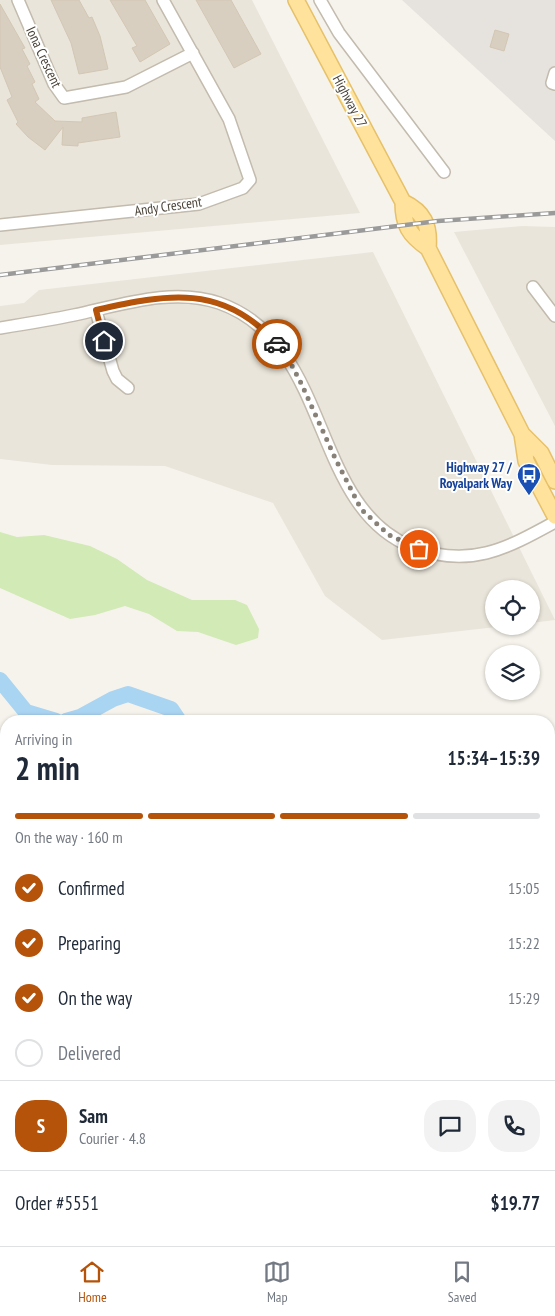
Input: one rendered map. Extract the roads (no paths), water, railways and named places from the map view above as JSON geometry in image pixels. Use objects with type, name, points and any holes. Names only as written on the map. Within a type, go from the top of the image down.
[{"type":"main road","name":"Highway 27","points":[[296,0],[404,202],[417,209],[429,232],[428,248],[522,434],[541,454],[555,480]]},
{"type":"main road","name":"Highway 27","points":[[522,434],[526,461],[555,516]]},
{"type":"street","name":"Iona Crescent","points":[[18,0],[54,84],[64,98],[126,87],[193,53]]},
{"type":"street","name":"Andy Crescent","points":[[0,225],[199,204],[243,188],[250,180],[229,119],[163,0]]},
{"type":"street","name":"Highway 27","points":[[320,0],[339,33],[444,172]]},
{"type":"street","points":[[555,73],[552,83],[555,84]]},
{"type":"street","points":[[534,287],[555,316]]},
{"type":"street","points":[[0,328],[154,298],[184,297],[219,303],[252,320],[270,336],[290,362],[361,509],[377,526],[406,544],[434,553],[478,555],[508,547],[555,522]]},
{"type":"street","points":[[96,310],[113,371],[117,379],[128,388]]},
{"type":"waterway","points":[[0,680],[26,712],[36,715]]},
{"type":"waterway","points":[[84,715],[113,699],[128,694],[171,709],[175,715]]},
{"type":"railway","points":[[0,275],[438,221],[555,213]]},
{"type":"place","name":"Highway 27 / Royalpark Way","points":[[529,496]]}]
